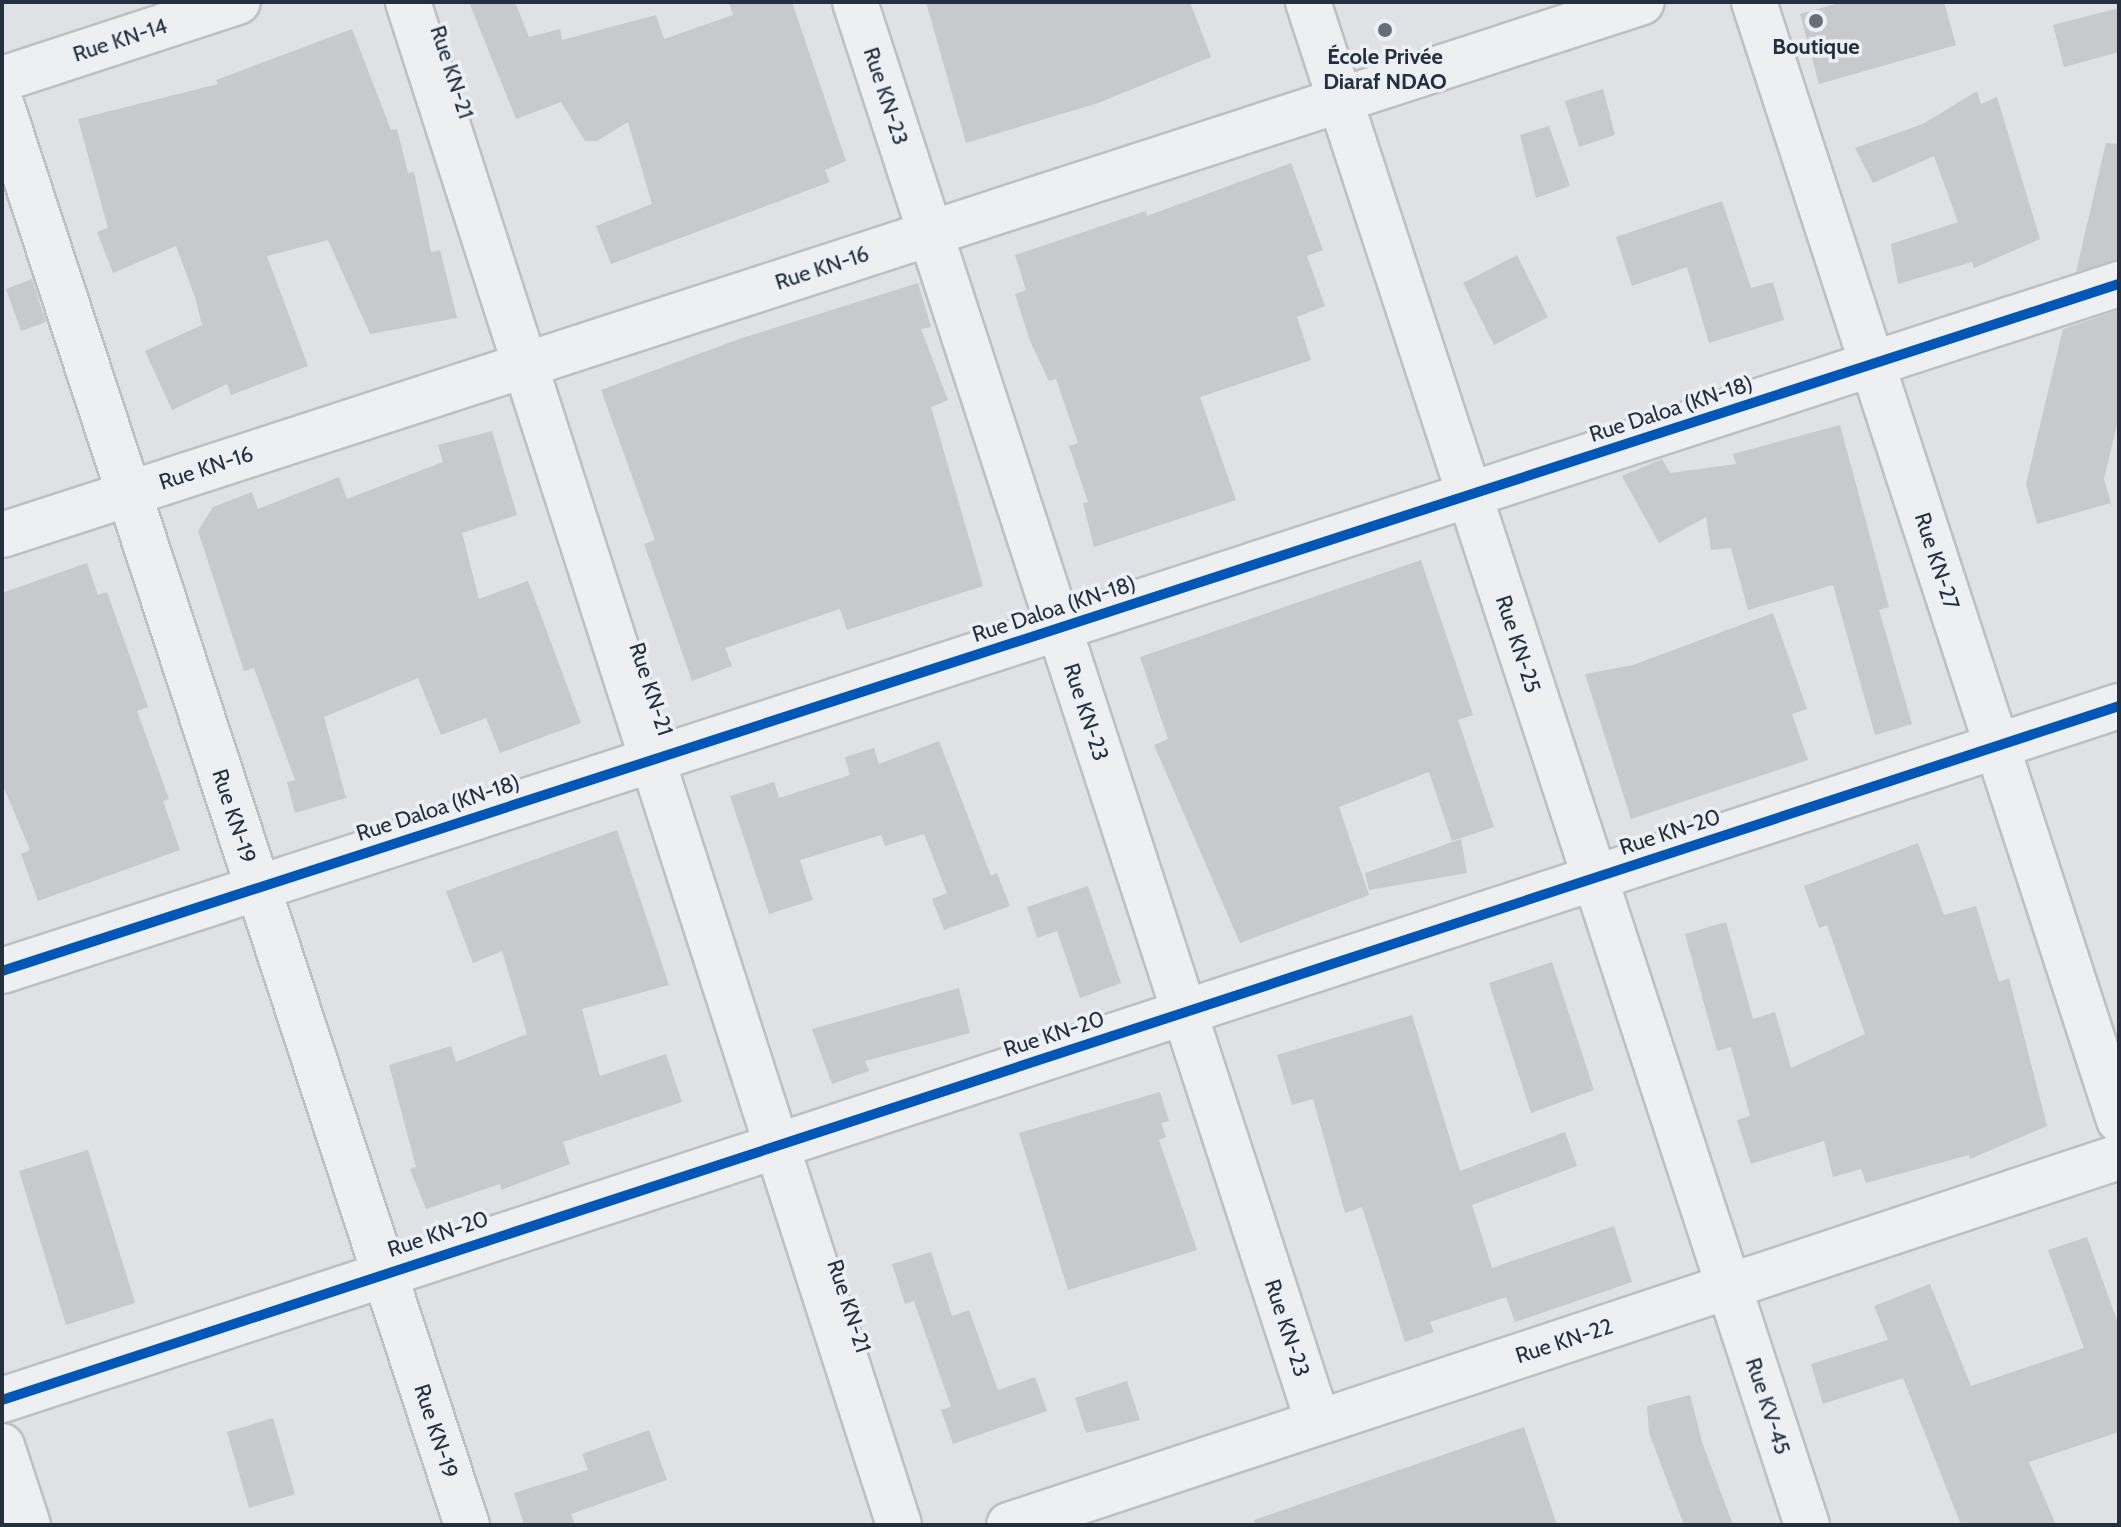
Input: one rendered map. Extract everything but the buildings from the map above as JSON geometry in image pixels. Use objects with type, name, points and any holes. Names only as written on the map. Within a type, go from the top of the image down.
[{"type":"street","name":"Rue KN-14","points":[[2,79],[238,2]]},
{"type":"street","name":"Rue KN-21","points":[[408,2],[899,1525]]},
{"type":"street","name":"Rue KN-23","points":[[855,2],[1318,1422]]},
{"type":"street","name":"Rue KN-25","points":[[1308,2],[1729,1287]]},
{"type":"street","name":"Rue KN-16","points":[[2,535],[1642,2]]},
{"type":"street","name":"Rue KN-27","points":[[1754,2],[2119,1120]]},
{"type":"street","name":"Rue KN-19","points":[[2,106],[467,1525]]},
{"type":"street","name":"Rue Daloa (KN-18)","points":[[2,971],[2119,284]]},
{"type":"street","name":"Rue KN-20","points":[[2,1400],[384,1272],[2119,706]]},
{"type":"street","name":"Rue KN-22","points":[[1009,1525],[2119,1157]]},
{"type":"street","name":"Rue KV-45","points":[[1729,1287],[1807,1525]]},
{"type":"street","points":[[2,1446],[28,1525]]},
{"type":"cycle path","points":[[2,971],[2119,284]]},
{"type":"cycle path","points":[[2,1400],[2119,706]]},
{"type":"place","name":"Boutique","points":[[1816,21]]},
{"type":"place","name":"École Privée Diaraf NDAO","points":[[1385,30]]}]
